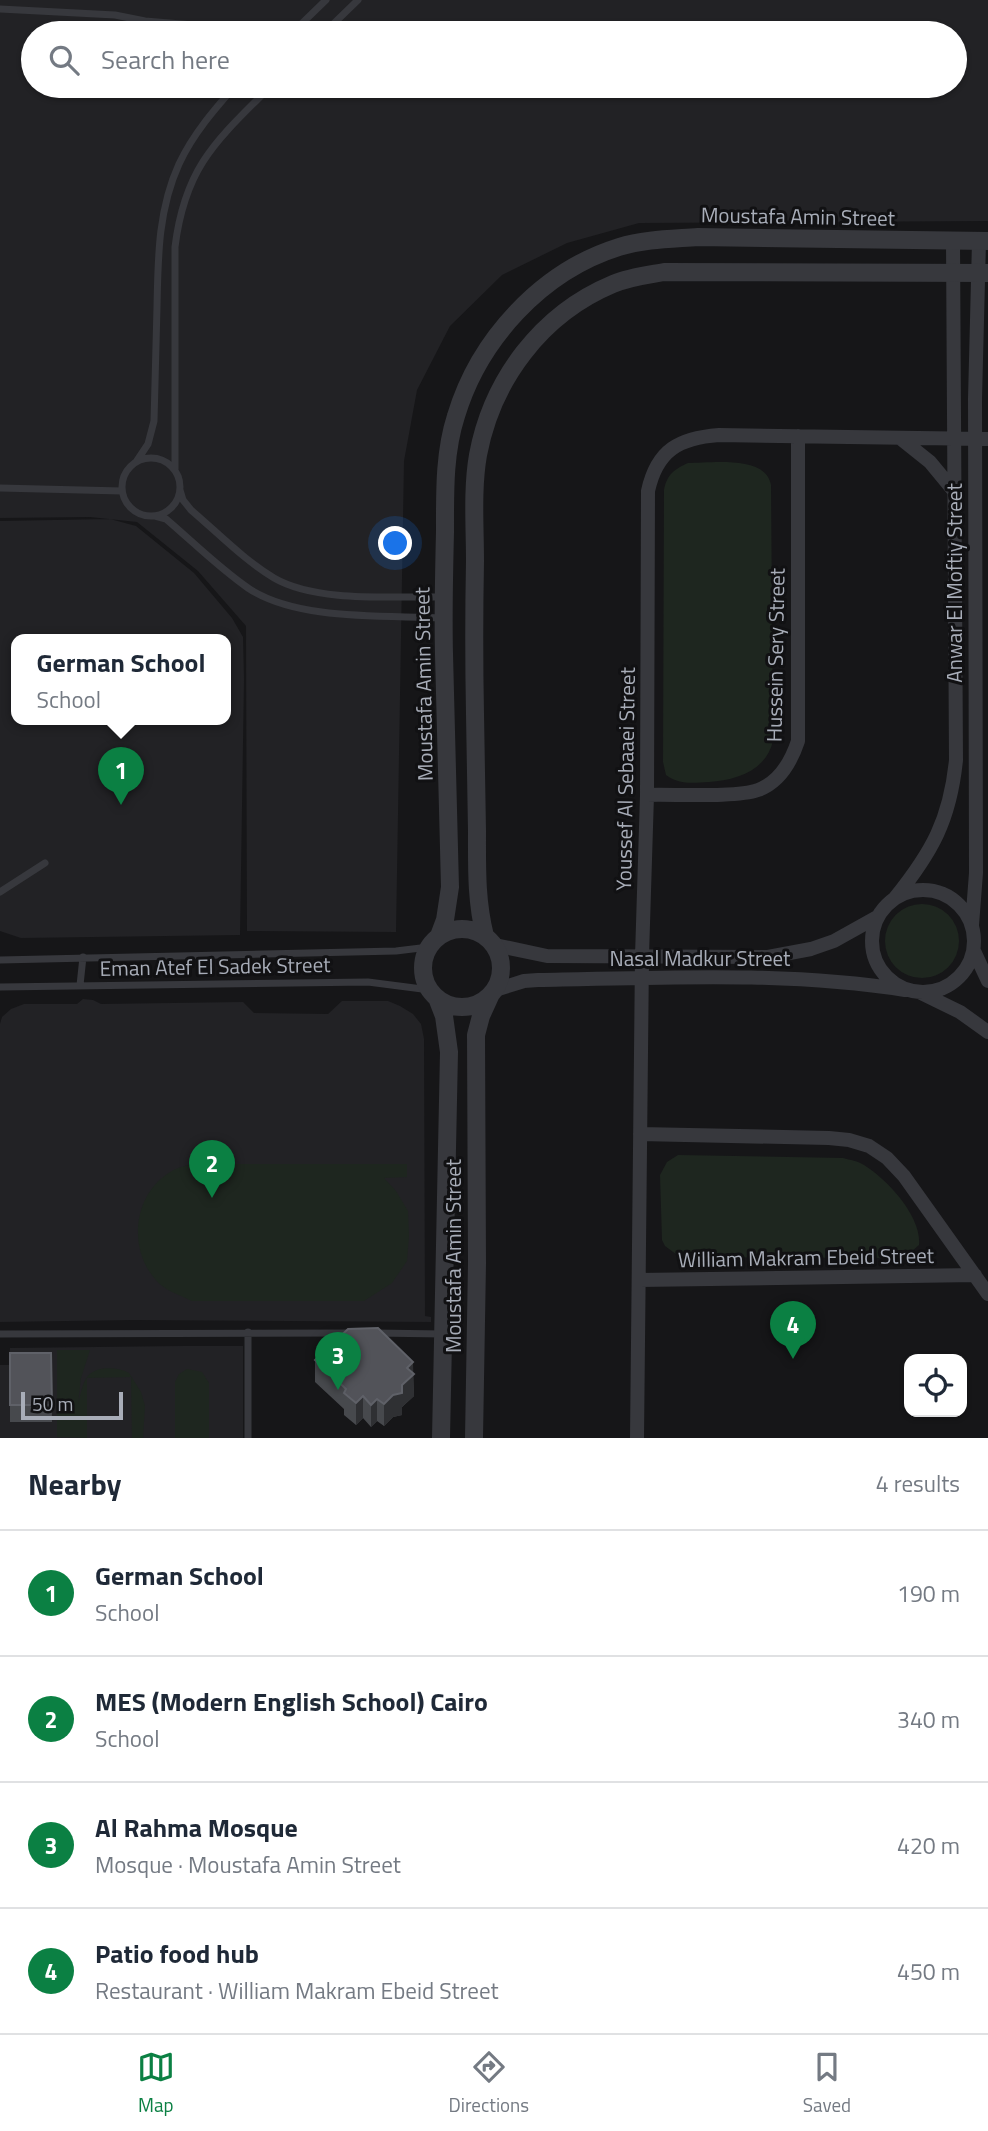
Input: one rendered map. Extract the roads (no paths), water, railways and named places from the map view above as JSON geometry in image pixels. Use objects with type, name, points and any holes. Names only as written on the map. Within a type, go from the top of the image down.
[{"type":"street","name":"Moustafa Amin Street","points":[[434,941],[445,920],[450,887],[443,618],[448,454],[460,403],[473,370],[494,337],[524,304],[555,279],[592,258],[620,247],[657,240],[698,237],[984,241]]},
{"type":"street","name":"Anwar El Moftiy Street","points":[[895,898],[914,874],[940,832],[953,785],[956,760],[953,241]]},
{"type":"street","name":"Anwar El Moftiy Street","points":[[972,925],[976,873],[975,492],[981,439],[975,399],[984,241]]},
{"type":"street","points":[[490,940],[470,929],[454,929],[434,941],[423,961],[424,977],[433,994],[450,1005],[465,1007],[479,1003],[493,992],[502,967],[490,940],[477,890],[473,617],[475,494],[484,429],[506,377],[519,358],[547,328],[595,292],[615,283],[664,272],[984,273]]},
{"type":"street","points":[[975,399],[988,414]]},
{"type":"street","name":"Youssef Al Sebaaei Street","points":[[637,1438],[642,956],[647,795],[648,491],[652,472],[662,456],[679,443],[696,436],[981,439]]},
{"type":"street","name":"Hussein Sery Street","points":[[647,795],[739,793],[757,790],[775,780],[793,758],[798,741],[798,436]]},
{"type":"street","points":[[901,438],[930,462],[954,491]]},
{"type":"street","points":[[975,492],[988,474]]},
{"type":"street","points":[[443,597],[475,598]]},
{"type":"street","points":[[443,618],[473,617]]},
{"type":"street","points":[[988,982],[974,951],[972,925],[965,911],[954,900],[940,892],[909,891],[895,898],[877,917],[872,931],[872,946],[875,960],[887,978],[960,1012],[988,1032]]},
{"type":"street","name":"Nasal Madkur Street","points":[[490,940],[547,956],[768,957],[788,955],[834,941],[877,917]]},
{"type":"street","points":[[912,991],[938,990],[955,982],[967,968],[974,951]]},
{"type":"street","name":"Nasal Madkur Street","points":[[493,992],[524,981],[642,978],[830,979],[912,991]]},
{"type":"street","name":"Moustafa Amin Street","points":[[474,1438],[476,1035],[481,1016],[493,992]]},
{"type":"street","name":"Moustafa Amin Street","points":[[433,994],[444,1016],[449,1052],[441,1438]]},
{"type":"street","points":[[640,1134],[829,1138],[869,1146],[887,1158],[904,1176],[988,1294]]},
{"type":"street","name":"William Makram Ebeid Street","points":[[639,1280],[975,1275]]},
{"type":"street","points":[[444,1326],[475,1319]]},
{"type":"lane","points":[[304,21],[326,0]]},
{"type":"lane","points":[[336,21],[358,0]]},
{"type":"lane","points":[[0,9],[115,15],[145,21]]},
{"type":"lane","points":[[225,98],[189,145],[179,163],[165,202],[159,243],[154,421],[148,444],[125,474],[122,491],[131,508],[142,514],[166,519],[249,588],[285,606],[326,612],[443,618]]},
{"type":"lane","points":[[174,469],[175,247],[181,213],[193,181],[215,143],[259,98]]},
{"type":"lane","points":[[136,462],[156,458],[163,460],[178,475],[183,500],[191,510],[260,569],[293,587],[328,594],[443,597]]},
{"type":"lane","points":[[0,488],[122,491]]},
{"type":"lane","points":[[155,516],[175,504],[180,490]]},
{"type":"lane","points":[[0,892],[45,863]]},
{"type":"lane","name":"Eman Atef El Sadek Street","points":[[0,960],[384,952],[434,941]]},
{"type":"lane","points":[[80,985],[83,957]]},
{"type":"lane","name":"Eman Atef El Sadek Street","points":[[0,987],[368,982],[433,994]]},
{"type":"lane","points":[[0,1334],[248,1332],[444,1326]]},
{"type":"lane","points":[[248,1332],[248,1438]]},
{"type":"place","name":"German School","points":[[121,805]]},
{"type":"place","name":"MES (Modern English School) Cairo","points":[[212,1198]]},
{"type":"place","name":"Patio food hub","points":[[793,1359]]},
{"type":"place","name":"Al Rahma Mosque","points":[[338,1390]]}]
